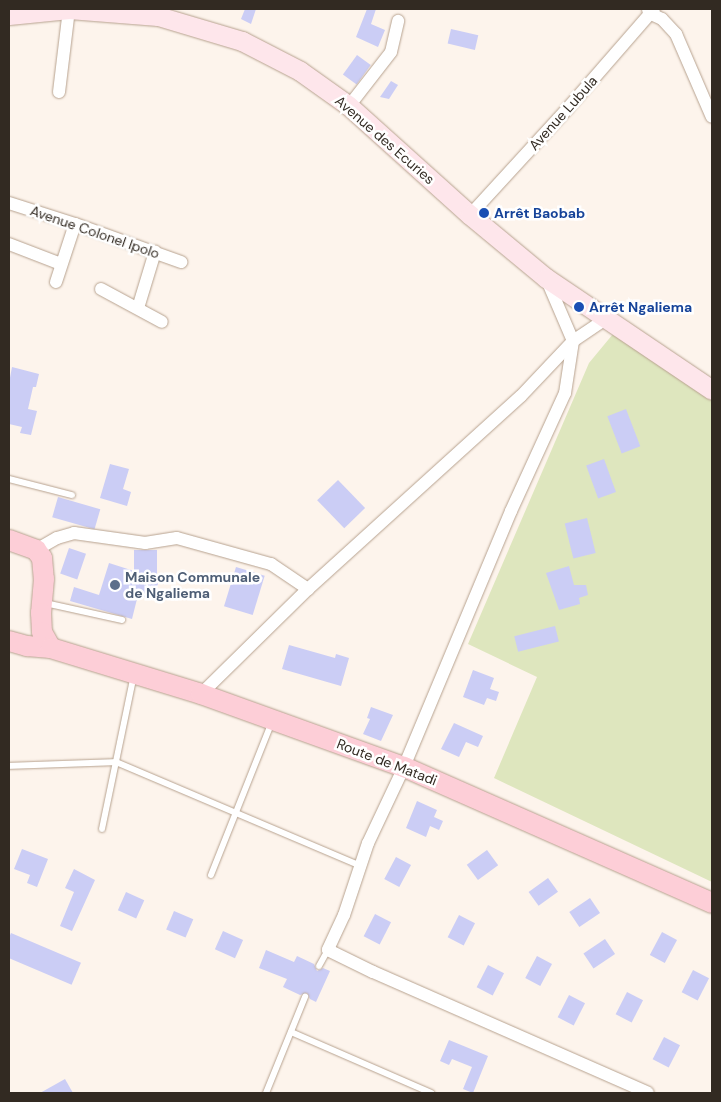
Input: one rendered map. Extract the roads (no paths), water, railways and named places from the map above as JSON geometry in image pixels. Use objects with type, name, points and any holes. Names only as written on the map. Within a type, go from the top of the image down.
[{"type":"main road","points":[[9,540],[36,550],[42,558],[45,567],[42,632],[52,648]]},
{"type":"main road","name":"Route de Matadi","points":[[9,640],[27,646],[52,648],[201,694],[404,766],[712,903]]},
{"type":"street","name":"Avenue des Ecuries","points":[[9,15],[69,9],[158,16],[242,41],[300,71],[349,106],[470,215],[546,278],[712,390]]},
{"type":"street","points":[[60,92],[69,9]]},
{"type":"street","points":[[650,10],[662,19],[676,34],[712,117]]},
{"type":"street","name":"Avenue Lubula","points":[[470,215],[568,108],[650,10]]},
{"type":"street","points":[[349,106],[391,52],[398,21]]},
{"type":"street","name":"Avenue Colonel Ipolo","points":[[9,204],[76,224],[181,262]]},
{"type":"street","points":[[56,282],[76,224]]},
{"type":"street","points":[[9,244],[61,264]]},
{"type":"street","points":[[138,308],[155,252]]},
{"type":"street","points":[[546,278],[573,342],[565,393],[511,511],[404,766],[368,843],[344,915],[328,950],[648,1093]]},
{"type":"street","points":[[101,290],[162,322]]},
{"type":"street","points":[[201,694],[308,589],[521,396],[573,342],[606,319]]},
{"type":"street","points":[[36,550],[57,538],[74,534],[145,543],[176,538],[270,564],[308,589]]},
{"type":"lane","points":[[9,479],[72,495]]},
{"type":"lane","points":[[42,602],[122,620]]},
{"type":"lane","points":[[102,828],[134,674]]},
{"type":"lane","points":[[211,875],[273,718]]},
{"type":"lane","points":[[9,766],[116,762],[361,866]]},
{"type":"lane","points":[[319,966],[328,950]]},
{"type":"lane","points":[[266,1093],[305,997]]},
{"type":"lane","points":[[291,1032],[431,1093]]},
{"type":"place","name":"Arrêt Baobab","points":[[484,213]]},
{"type":"place","name":"Arrêt Ngaliema","points":[[579,307]]},
{"type":"place","name":"Maison Communale de Ngaliema","points":[[115,585]]}]
